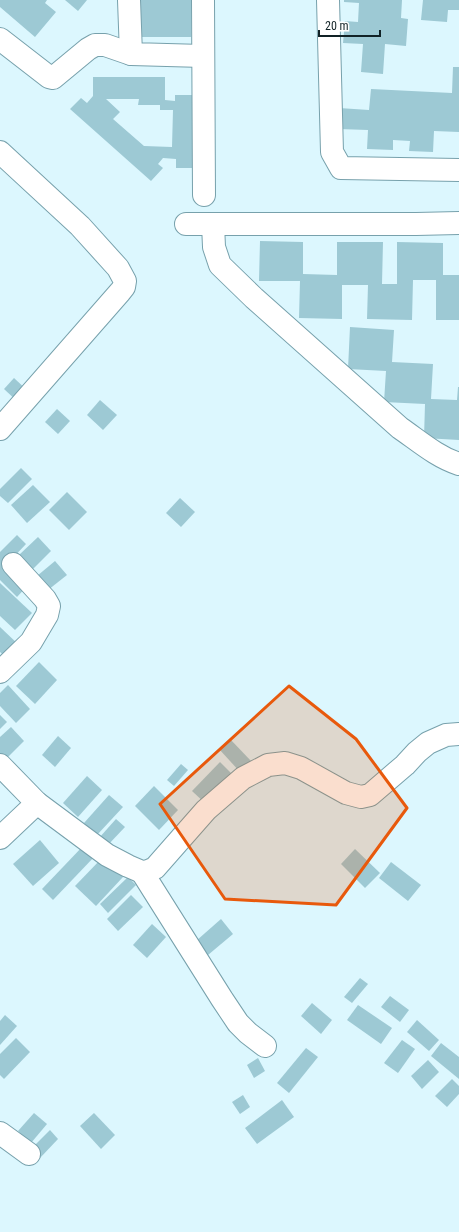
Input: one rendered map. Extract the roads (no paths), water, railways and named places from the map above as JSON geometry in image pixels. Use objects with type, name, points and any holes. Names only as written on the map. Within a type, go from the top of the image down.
[{"type":"street","points":[[129,0],[131,54]]},
{"type":"street","points":[[202,0],[204,195]]},
{"type":"street","points":[[328,0],[332,152],[341,168],[459,170]]},
{"type":"street","points":[[0,39],[49,78],[54,78],[57,76],[95,45],[105,45],[131,54],[203,56]]},
{"type":"street","points":[[0,152],[80,226],[118,268],[125,281],[124,287],[120,292],[0,429]]},
{"type":"street","points":[[186,224],[459,223]]},
{"type":"street","points":[[213,224],[214,247],[220,265],[254,298],[400,428],[449,461],[459,464]]},
{"type":"street","points":[[0,672],[30,642],[47,615],[49,606],[45,599],[13,564]]},
{"type":"street","points":[[0,765],[37,802],[107,854],[128,866],[142,872],[148,872],[154,868],[206,810],[243,778],[268,765],[285,763],[301,768],[346,793],[361,797],[370,795],[428,743],[446,735],[459,734]]},
{"type":"street","points":[[0,838],[37,802]]},
{"type":"street","points":[[142,872],[234,1017],[248,1034],[265,1046]]},
{"type":"street","points":[[0,1134],[29,1154]]}]
